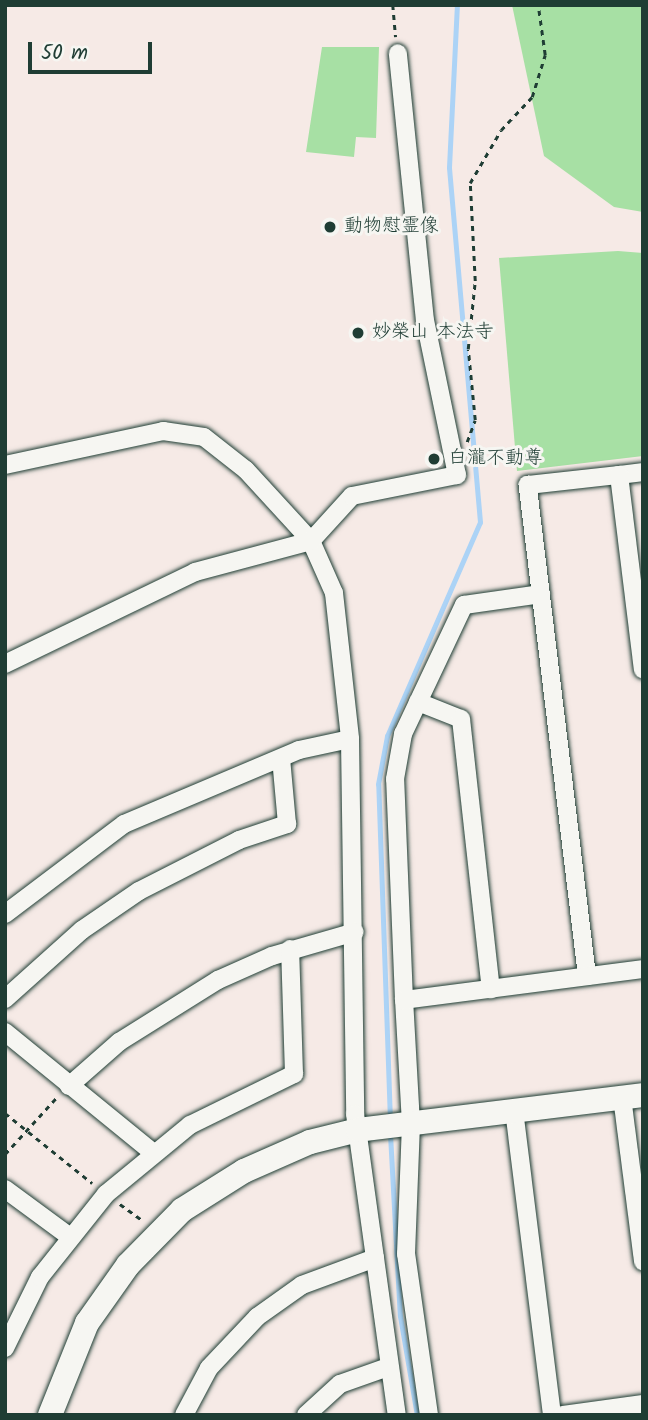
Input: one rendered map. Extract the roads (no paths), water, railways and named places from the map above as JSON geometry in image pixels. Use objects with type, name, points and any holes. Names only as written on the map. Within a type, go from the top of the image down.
[{"type":"street","points":[[5,664],[195,572],[310,541],[352,496],[457,475],[425,321],[398,53]]},
{"type":"street","points":[[5,465],[163,431],[204,437],[246,470],[310,541],[334,593],[351,739],[355,932],[429,1415]]},
{"type":"street","points":[[587,976],[528,485],[643,472]]},
{"type":"street","points":[[618,475],[643,670]]},
{"type":"street","points":[[397,1415],[388,1367],[375,1258],[385,1127],[404,1000],[395,779],[403,734],[464,605],[541,594]]},
{"type":"street","points":[[418,702],[460,719],[491,989]]},
{"type":"street","points":[[5,914],[124,824],[281,758],[351,739]]},
{"type":"street","points":[[5,999],[82,930],[139,891],[239,840],[287,824],[281,758]]},
{"type":"street","points":[[69,1086],[150,1021],[218,980],[290,949],[355,932]]},
{"type":"street","points":[[5,1348],[26,1300],[70,1237],[106,1194],[152,1152],[220,1107],[294,1074],[290,949]]},
{"type":"street","points":[[404,1000],[643,969]]},
{"type":"street","points":[[5,1032],[152,1152]]},
{"type":"street","points":[[50,1415],[87,1323],[157,1233],[255,1166],[385,1127],[633,1096],[643,1262]]},
{"type":"street","points":[[514,1110],[551,1415]]},
{"type":"street","points":[[5,1189],[70,1237]]},
{"type":"street","points":[[184,1415],[209,1368],[257,1317],[311,1280],[375,1258]]},
{"type":"street","points":[[306,1415],[340,1384],[388,1367]]},
{"type":"street","points":[[563,1415],[643,1404]]},
{"type":"waterway","points":[[390,1121],[378,784],[387,736],[480,522],[449,167],[457,5]]},
{"type":"waterway","points":[[390,1134],[400,1316],[417,1415]]},
{"type":"place","name":"動物慰霊像","points":[[330,227]]},
{"type":"place","name":"妙榮山 本法寺","points":[[358,333]]},
{"type":"place","name":"白瀧不動尊","points":[[434,459]]}]
